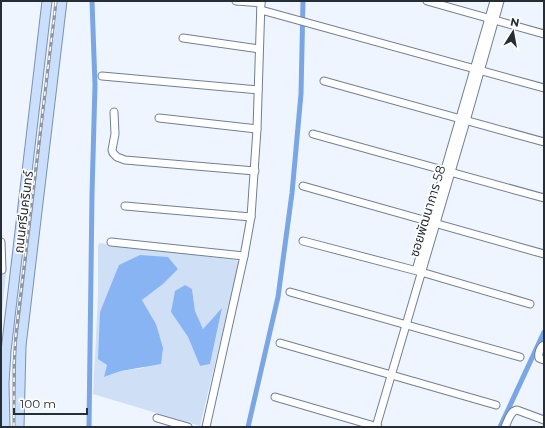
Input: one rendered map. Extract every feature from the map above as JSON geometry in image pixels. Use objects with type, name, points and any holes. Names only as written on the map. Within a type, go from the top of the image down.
[{"type":"main road","name":"ถนนศรีนครินทร์","points":[[5,427],[4,383],[6,351],[14,271],[47,1]]},
{"type":"main road","name":"ถนนศรีนครินทร์","points":[[19,427],[21,346],[62,1]]},
{"type":"street","points":[[236,1],[261,5],[299,20],[544,88]]},
{"type":"street","points":[[427,1],[544,34]]},
{"type":"street","name":"ซอยพัฒนาการ 58","points":[[374,426],[477,70],[491,19],[494,1]]},
{"type":"street","name":"ซอยพัฒนาการ 58","points":[[491,19],[500,1]]},
{"type":"street","points":[[206,427],[244,256],[251,217],[257,129],[261,5]]},
{"type":"street","points":[[183,38],[260,48]]},
{"type":"street","points":[[102,76],[258,90]]},
{"type":"street","points":[[324,81],[544,142]]},
{"type":"street","points":[[114,112],[115,134],[112,150],[113,154],[125,160],[255,171]]},
{"type":"street","points":[[159,118],[257,129]]},
{"type":"street","points":[[314,134],[544,198]]},
{"type":"street","points":[[303,186],[544,254]]},
{"type":"street","points":[[125,206],[251,217]]},
{"type":"street","points":[[303,241],[530,304]]},
{"type":"street","points":[[1,242],[2,270],[14,271]]},
{"type":"street","points":[[111,242],[244,256]]},
{"type":"street","points":[[290,292],[520,357]]},
{"type":"street","points":[[280,343],[496,405]]},
{"type":"street","points":[[544,345],[538,355],[539,358],[544,360]]},
{"type":"street","points":[[275,397],[374,426]]},
{"type":"street","points":[[505,427],[512,412],[515,410],[544,420]]},
{"type":"street","points":[[157,418],[188,427]]},
{"type":"shaded area","points":[[99,243],[236,260],[239,263],[200,426],[93,394],[98,297]],"holes":[[[168,258],[178,269],[163,284],[142,300],[156,324],[144,368],[121,371],[105,377],[107,365],[100,312],[109,294]],[[192,289],[195,311],[203,329],[222,309],[210,364],[200,366],[188,337],[171,312]]]},
{"type":"shaded area","points":[[140,255],[168,257],[178,269],[163,284],[142,300],[156,324],[163,348],[161,364],[121,371],[104,377],[107,365],[98,359],[100,312],[119,265]]},
{"type":"shaded area","points":[[1,273],[6,273],[1,324]]},
{"type":"shaded area","points":[[185,285],[192,289],[195,311],[203,329],[222,308],[210,364],[200,366],[188,337],[171,312],[175,291]]},
{"type":"waterway","points":[[89,427],[95,85],[92,1]]},
{"type":"waterway","points":[[248,427],[278,297],[292,193],[301,94],[303,1]]},
{"type":"waterway","points":[[500,427],[544,332]]},
{"type":"railway","points":[[14,427],[14,364],[16,333],[56,1]]}]
